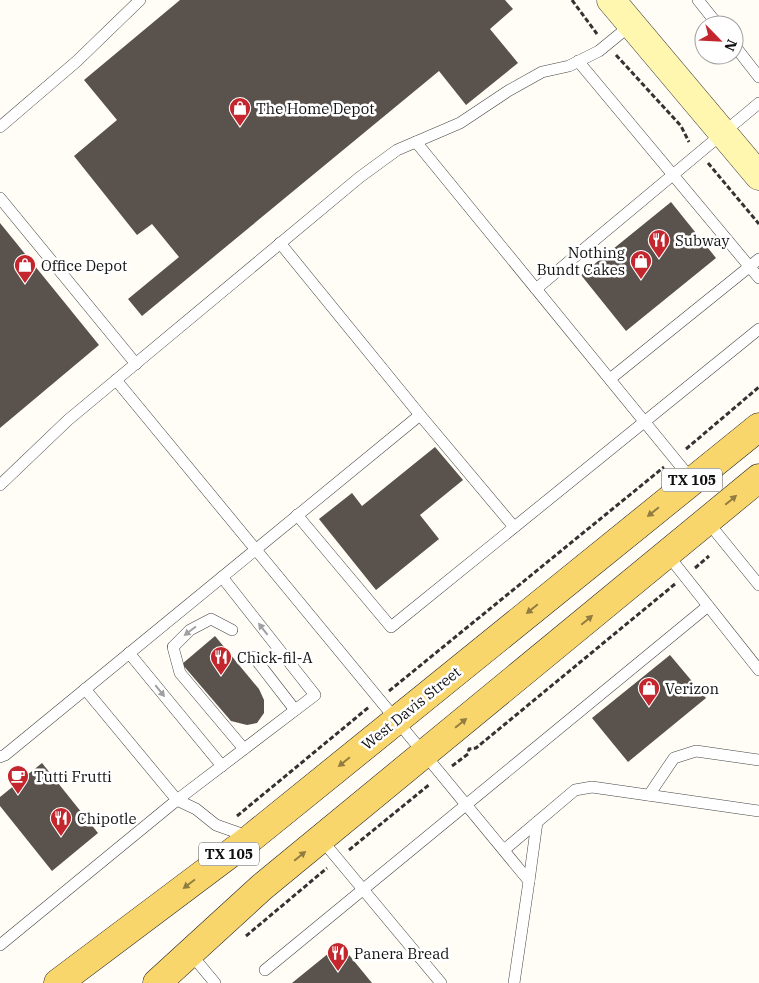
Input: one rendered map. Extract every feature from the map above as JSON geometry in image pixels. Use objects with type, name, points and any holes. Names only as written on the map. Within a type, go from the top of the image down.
[{"type":"main road","name":"West Davis Street","points":[[58,983],[251,838],[387,710],[692,480],[759,426]]},
{"type":"main road","name":"TX 105","points":[[157,983],[262,887],[759,478]]},
{"type":"street","points":[[612,0],[759,176]]},
{"type":"lane","points":[[0,127],[77,61],[140,0]]},
{"type":"lane","points":[[698,0],[710,15]]},
{"type":"lane","points":[[0,484],[68,420],[360,177],[397,150],[460,123],[508,90],[542,72],[569,66],[599,51],[632,24]]},
{"type":"lane","points":[[744,58],[759,77]]},
{"type":"lane","points":[[578,61],[759,278]]},
{"type":"lane","points":[[536,289],[759,103]]},
{"type":"lane","points":[[416,142],[692,480]]},
{"type":"lane","points":[[0,198],[136,364]]},
{"type":"lane","points":[[280,243],[514,527]]},
{"type":"lane","points":[[610,379],[759,258]]},
{"type":"lane","points":[[298,516],[390,627],[759,329]]},
{"type":"lane","points":[[116,380],[529,881]]},
{"type":"lane","points":[[0,757],[420,415]]},
{"type":"lane","points":[[707,520],[759,585]]},
{"type":"lane","points":[[667,554],[759,670]]},
{"type":"lane","points":[[0,946],[177,800],[315,695],[222,578]]},
{"type":"lane","points":[[265,970],[708,606]]},
{"type":"lane","points":[[232,630],[211,619],[190,630],[173,647],[180,672],[244,749]]},
{"type":"lane","points":[[129,653],[222,766]]},
{"type":"lane","points":[[254,658],[295,710]]},
{"type":"lane","points":[[85,689],[177,800],[196,809],[208,820],[222,828],[251,838]]},
{"type":"lane","points":[[649,795],[674,758],[696,751],[759,760]]},
{"type":"lane","points":[[504,850],[575,790],[592,787],[759,811]]},
{"type":"lane","points":[[514,983],[536,822]]},
{"type":"lane","points":[[321,839],[441,983]]},
{"type":"lane","points":[[190,953],[215,983]]},
{"type":"path","points":[[572,0],[606,45],[681,126],[688,142],[759,224]]},
{"type":"path","points":[[222,828],[387,710],[759,387]]},
{"type":"building","name":"The Home Depot","points":[[180,0],[505,0],[513,9],[490,29],[518,63],[466,105],[439,71],[142,316],[128,299],[179,257],[152,224],[137,235],[74,156],[117,120],[84,80]]},
{"type":"building","points":[[671,202],[716,258],[626,331],[581,275]]},
{"type":"building","name":"Office Depot","points":[[0,223],[99,345],[0,428]]},
{"type":"building","points":[[435,447],[463,480],[420,515],[439,539],[376,590],[319,519],[352,493],[362,506]]},
{"type":"building","name":"Chick-fil-A","points":[[215,636],[259,689],[264,700],[264,713],[257,723],[247,725],[231,721],[182,664]]},
{"type":"building","points":[[670,655],[706,698],[628,762],[592,718]]},
{"type":"building","points":[[42,763],[98,833],[52,871],[0,806],[0,797]]},
{"type":"building","points":[[340,944],[372,983],[292,983]]},
{"type":"place","name":"The Home Depot","points":[[240,127]]},
{"type":"place","name":"Subway","points":[[659,259]]},
{"type":"place","name":"Nothing Bundt Cakes","points":[[641,280]]},
{"type":"place","name":"Office Depot","points":[[25,284]]},
{"type":"place","name":"Chick-fil-A","points":[[221,676]]},
{"type":"place","name":"Verizon","points":[[649,707]]},
{"type":"place","name":"Tutti Frutti","points":[[18,795]]},
{"type":"place","name":"Chipotle","points":[[61,837]]},
{"type":"place","name":"Panera Bread","points":[[338,972]]}]
